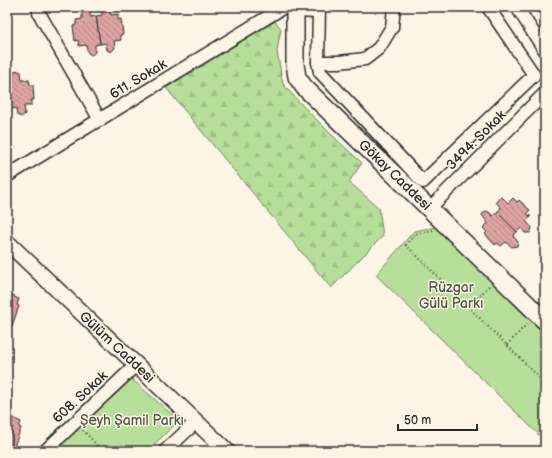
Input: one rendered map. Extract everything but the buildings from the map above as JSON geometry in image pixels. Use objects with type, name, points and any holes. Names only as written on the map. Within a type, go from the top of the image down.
[{"type":"main road","name":"Gökay Caddesi","points":[[291,8],[297,77],[304,87],[499,276],[542,313]]},
{"type":"street","points":[[39,7],[39,13],[100,120]]},
{"type":"street","points":[[318,62],[339,62],[365,59],[379,48],[392,27],[394,7]]},
{"type":"street","points":[[291,8],[318,9],[318,62],[320,72],[422,182],[534,76],[488,7]]},
{"type":"street","points":[[517,7],[545,51]]},
{"type":"street","name":"611. Sokak","points":[[7,176],[291,8]]},
{"type":"street","name":"3494. Sokak","points":[[429,208],[545,93]]},
{"type":"street","name":"Gülüm Caddesi","points":[[7,242],[227,451]]},
{"type":"street","name":"608. Sokak","points":[[45,451],[136,365]]},
{"type":"street","points":[[165,451],[196,422]]},
{"type":"path","points":[[448,227],[415,234],[406,245],[545,383]]},
{"type":"path","points":[[469,307],[499,276]]},
{"type":"path","points":[[507,345],[542,313]]},
{"type":"path","points":[[75,422],[102,451]]},
{"type":"green space","points":[[275,21],[281,29],[277,51],[283,84],[337,140],[362,163],[349,182],[379,208],[383,236],[331,288],[166,88]]},
{"type":"green space","name":"Rüzgar Gülü Parkı","points":[[435,227],[545,334],[545,429],[539,435],[376,275],[414,231]]},
{"type":"green space","name":"Şeyh Şamil Parkı","points":[[132,379],[179,421],[147,451],[53,451]]}]
